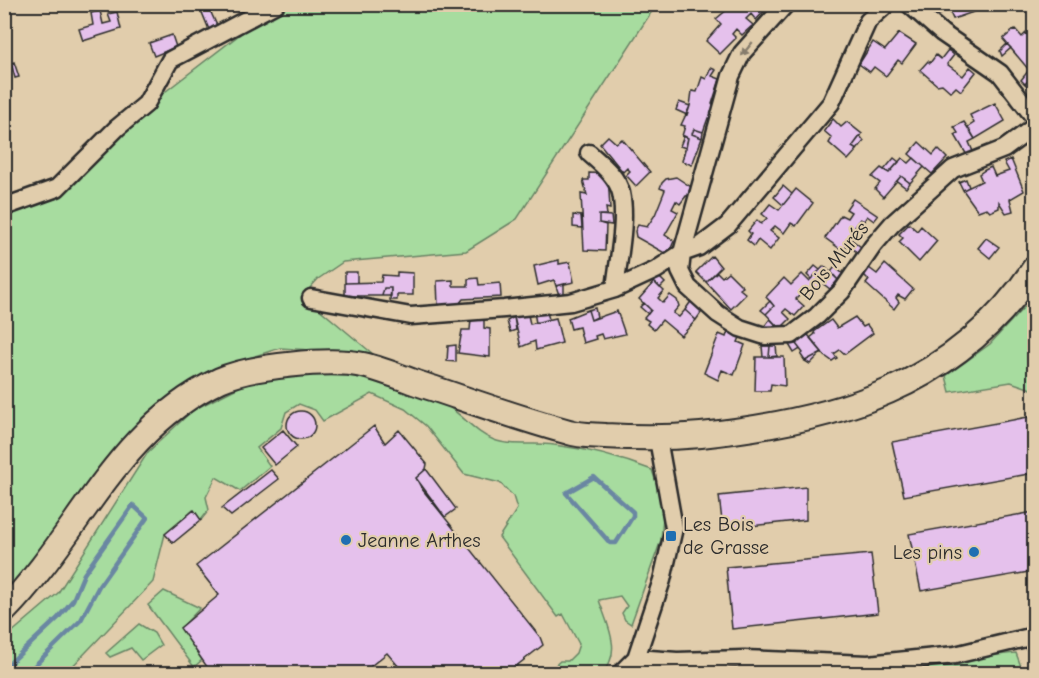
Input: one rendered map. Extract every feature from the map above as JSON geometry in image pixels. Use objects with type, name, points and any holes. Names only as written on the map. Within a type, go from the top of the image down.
[{"type":"street","points":[[4,207],[57,188],[117,128],[146,104],[170,60],[276,4]]},
{"type":"street","name":"Bois Murés","points":[[786,4],[742,53],[731,76],[682,253],[681,270],[688,287],[718,314],[740,328],[765,336],[792,335],[817,316],[842,291],[873,246],[892,224],[952,169],[1005,149],[1035,127]]},
{"type":"street","points":[[311,298],[411,316],[571,302],[615,289],[656,270],[682,253],[699,247],[728,225],[831,103],[868,21],[887,4]]},
{"type":"street","points":[[909,4],[942,33],[1000,73],[1035,117]]},
{"type":"street","points":[[589,153],[610,171],[621,192],[622,210],[615,289]]},
{"type":"street","points":[[4,611],[27,588],[125,452],[176,406],[222,379],[281,364],[361,364],[573,434],[658,439],[739,431],[815,417],[882,396],[932,369],[978,336],[1035,269]]},
{"type":"street","points":[[620,674],[636,658],[662,580],[674,528],[658,439]]},
{"type":"street","points":[[636,658],[677,661],[744,659],[874,669],[955,655],[1035,636]]},
{"type":"green space","points":[[278,5],[656,5],[517,219],[466,251],[343,262],[318,279],[308,290],[317,307],[373,354],[280,348],[211,370],[155,409],[5,600],[5,215],[73,181],[143,116],[161,95]]},
{"type":"green space","points":[[1024,307],[1034,310],[1034,359],[1031,361],[1034,369],[1034,390],[1011,382],[950,392],[946,376],[990,344]]},
{"type":"green space","points":[[300,371],[376,379],[412,389],[446,405],[481,433],[501,442],[547,444],[579,449],[652,470],[664,506],[661,540],[631,624],[625,620],[622,613],[627,606],[620,596],[599,600],[612,638],[613,648],[612,657],[601,673],[547,673],[560,661],[568,661],[576,653],[579,644],[563,614],[558,617],[499,537],[517,509],[513,496],[500,483],[464,474],[426,426],[405,409],[372,394],[323,421],[315,410],[299,404],[286,412],[281,428],[257,448],[270,466],[240,491],[216,477],[206,497],[209,510],[201,520],[193,510],[165,534],[153,582],[66,673],[5,673],[4,639],[58,593],[148,452],[193,410],[245,384]]},
{"type":"green space","points":[[164,591],[200,608],[181,628],[202,660],[194,667],[148,605]]},
{"type":"green space","points":[[139,624],[154,633],[161,645],[141,660],[131,648],[110,657],[106,653]]},
{"type":"green space","points":[[1016,653],[1023,672],[919,674],[928,662]]},
{"type":"building","points":[[734,4],[738,7],[741,4],[769,6],[756,20],[751,14],[746,19],[753,25],[742,35],[736,29],[732,34],[736,38],[720,54],[706,41],[721,24],[716,19]]},
{"type":"building","points":[[923,4],[945,4],[942,6],[945,12],[930,19]]},
{"type":"building","points":[[946,4],[984,4],[985,8],[953,19]]},
{"type":"building","points":[[208,6],[218,28],[210,32],[201,10]]},
{"type":"building","points":[[100,11],[103,24],[111,22],[108,14],[117,12],[121,29],[83,41],[79,29],[93,25],[91,13]]},
{"type":"building","points":[[1015,29],[1022,37],[1026,33],[1034,41],[1034,76],[1025,84],[1021,80],[1029,70],[1003,39]]},
{"type":"building","points":[[899,33],[916,44],[902,63],[898,60],[886,76],[874,67],[870,72],[859,64],[873,42],[885,50]]},
{"type":"building","points":[[172,35],[176,47],[154,56],[149,43]]},
{"type":"building","points":[[1007,44],[1011,48],[1002,56],[1000,51]]},
{"type":"building","points":[[948,50],[954,55],[947,64],[963,76],[970,67],[976,72],[961,91],[956,87],[951,92],[942,84],[937,85],[920,70],[936,55],[941,59]]},
{"type":"building","points":[[14,62],[19,77],[15,78],[11,63]]},
{"type":"building","points":[[711,68],[716,70],[712,76],[720,79],[712,104],[715,105],[711,113],[715,114],[713,120],[708,118],[703,132],[694,129],[692,134],[702,138],[692,165],[682,161],[688,138],[682,136],[685,126],[681,125],[690,106],[692,91],[697,92],[702,77],[706,79]]},
{"type":"building","points":[[1034,75],[1034,84],[1030,88],[1025,84]]},
{"type":"building","points":[[679,102],[690,106],[687,115],[676,110]]},
{"type":"building","points":[[995,103],[1005,121],[975,139],[968,127],[974,123],[970,115]]},
{"type":"building","points":[[833,119],[841,127],[847,122],[862,134],[852,147],[857,150],[848,160],[829,143],[832,138],[824,131]]},
{"type":"building","points":[[964,122],[975,139],[969,142],[974,154],[968,157],[955,135],[958,133],[954,127]]},
{"type":"building","points":[[694,129],[703,132],[702,138],[692,134]]},
{"type":"building","points":[[608,136],[616,143],[622,139],[650,172],[636,186],[626,175],[630,171],[627,168],[623,172],[600,144]]},
{"type":"building","points":[[684,136],[688,138],[686,148],[680,146]]},
{"type":"building","points":[[860,136],[864,141],[857,150],[852,147]]},
{"type":"building","points":[[919,142],[933,155],[938,149],[947,158],[932,174],[909,154]]},
{"type":"building","points":[[894,158],[899,162],[889,173],[884,170]]},
{"type":"building","points":[[902,158],[909,163],[914,158],[924,167],[910,183],[901,176],[883,197],[875,189],[880,183],[872,177],[881,168],[889,173]]},
{"type":"building","points":[[1011,159],[1024,191],[1010,199],[1013,211],[1006,213],[999,202],[999,208],[990,212],[986,208],[978,211],[963,190],[982,181],[979,174],[991,167],[995,176],[1009,171],[1004,162]]},
{"type":"building","points":[[589,173],[608,174],[610,209],[606,208],[607,215],[599,215],[599,223],[606,225],[605,251],[584,250],[581,194],[587,195],[583,180],[589,180]]},
{"type":"building","points":[[901,176],[910,183],[906,188],[897,181]]},
{"type":"building","points":[[676,177],[691,187],[689,191],[692,195],[686,196],[680,204],[676,201],[672,209],[678,212],[665,235],[674,241],[668,255],[636,237],[635,231],[638,225],[647,227],[655,215],[665,190],[660,188],[662,183],[666,179]]},
{"type":"building","points":[[966,179],[969,187],[963,190],[959,182]]},
{"type":"building","points":[[783,186],[792,194],[783,205],[774,197]]},
{"type":"building","points":[[796,189],[813,203],[796,226],[791,223],[784,233],[775,226],[770,231],[779,238],[770,250],[758,240],[754,246],[747,240],[751,234],[748,231],[757,220],[761,224],[767,218],[762,214],[770,204],[779,210]]},
{"type":"building","points":[[853,199],[878,216],[874,221],[867,216],[864,221],[860,219],[855,226],[858,229],[851,239],[861,247],[857,252],[847,245],[843,251],[825,238],[841,215],[847,218],[851,212],[846,209]]},
{"type":"building","points":[[573,215],[581,216],[582,228],[573,227]]},
{"type":"building","points":[[599,215],[611,216],[612,225],[599,223]]},
{"type":"building","points":[[909,224],[917,231],[921,226],[937,241],[919,262],[899,242],[903,238],[899,234]]},
{"type":"building","points":[[986,238],[999,247],[990,258],[978,248]]},
{"type":"building","points":[[712,256],[721,267],[706,282],[696,272]]},
{"type":"building","points":[[559,260],[559,264],[570,262],[574,282],[556,286],[554,280],[538,285],[534,266]]},
{"type":"building","points":[[885,264],[913,289],[905,299],[898,295],[896,298],[899,302],[894,309],[866,284],[869,280],[863,274],[869,268],[877,274]]},
{"type":"building","points":[[815,266],[820,270],[811,279],[807,275]]},
{"type":"building","points":[[824,266],[838,280],[830,289],[822,283],[807,299],[801,294],[796,299],[804,306],[795,316],[786,309],[783,312],[790,319],[780,329],[766,314],[774,306],[766,297],[784,278],[791,285],[802,274],[809,281]]},
{"type":"building","points":[[835,267],[843,274],[838,280],[831,272]]},
{"type":"building","points":[[345,272],[357,272],[357,283],[345,283]]},
{"type":"building","points":[[397,272],[413,273],[413,295],[397,295],[397,300],[390,300],[391,288],[384,288],[382,296],[345,296],[345,283],[381,282],[382,275],[397,276]]},
{"type":"building","points":[[717,272],[722,277],[728,272],[743,287],[740,289],[746,294],[731,309],[706,282]]},
{"type":"building","points":[[659,277],[665,283],[660,288],[654,282]]},
{"type":"building","points":[[478,278],[479,285],[500,283],[501,297],[463,299],[459,304],[460,309],[452,305],[438,306],[437,281],[453,280],[453,286],[468,286],[468,279]]},
{"type":"building","points":[[654,282],[664,291],[658,298],[663,303],[670,295],[677,300],[679,306],[673,313],[679,317],[685,310],[696,320],[681,336],[662,320],[654,330],[647,324],[649,321],[644,318],[651,310],[639,299]]},
{"type":"building","points":[[564,284],[564,295],[559,295],[556,286]]},
{"type":"building","points":[[384,288],[391,288],[391,296],[382,296]]},
{"type":"building","points":[[692,300],[703,310],[696,320],[685,310]]},
{"type":"building","points":[[770,301],[774,306],[766,314],[761,310]]},
{"type":"building","points":[[644,303],[651,310],[648,314],[640,307]]},
{"type":"building","points":[[595,308],[597,317],[591,320],[588,310]]},
{"type":"building","points":[[546,309],[549,319],[536,323],[534,312]]},
{"type":"building","points":[[588,310],[591,320],[617,311],[625,334],[603,339],[601,334],[595,336],[596,339],[583,343],[579,327],[571,329],[568,318]]},
{"type":"building","points":[[528,315],[530,324],[556,318],[562,343],[536,350],[535,341],[521,347],[514,317]]},
{"type":"building","points":[[514,317],[516,330],[510,332],[507,321]]},
{"type":"building","points":[[855,317],[863,327],[867,325],[873,333],[845,354],[840,350],[834,354],[837,358],[832,361],[810,338],[815,334],[814,332],[831,320],[837,328]]},
{"type":"building","points":[[471,319],[484,319],[484,328],[490,329],[490,357],[458,353],[462,330],[470,330]]},
{"type":"building","points":[[770,319],[780,329],[772,335],[764,327]]},
{"type":"building","points":[[729,328],[742,333],[738,342],[745,345],[734,375],[722,370],[718,380],[704,373],[719,334],[726,337]]},
{"type":"building","points":[[804,330],[822,352],[805,361],[801,355],[803,353],[793,340]]},
{"type":"building","points":[[793,340],[800,349],[794,353],[788,343]]},
{"type":"building","points":[[456,345],[456,362],[447,361],[448,346]]},
{"type":"building","points":[[762,346],[770,346],[769,357],[763,357]]},
{"type":"building","points":[[770,346],[776,346],[777,356],[769,357]]},
{"type":"building","points":[[822,352],[810,364],[805,361]]},
{"type":"building","points":[[756,357],[784,357],[785,386],[771,384],[770,391],[755,391]]},
{"type":"building","points":[[301,411],[311,415],[315,425],[311,435],[301,439],[291,435],[287,425],[291,415]]},
{"type":"building","points":[[1034,416],[1034,473],[904,496],[892,442]]},
{"type":"building","name":"Jeanne Arthes","points":[[374,426],[385,443],[399,430],[427,464],[426,469],[416,478],[422,489],[540,637],[543,645],[506,674],[390,674],[399,667],[387,653],[371,666],[376,674],[212,674],[180,628],[219,595],[196,566]]},
{"type":"building","points":[[283,430],[297,447],[275,465],[261,448]]},
{"type":"building","points":[[426,469],[456,509],[445,517],[416,478]]},
{"type":"building","points":[[271,470],[279,479],[231,516],[222,508]]},
{"type":"building","points":[[806,487],[806,520],[723,529],[719,496]]},
{"type":"building","points":[[194,510],[201,520],[173,543],[165,534]]},
{"type":"building","name":"Les pins","points":[[1034,512],[1034,571],[921,591],[909,534]]},
{"type":"building","points":[[871,554],[878,613],[732,629],[726,567]]},
{"type":"building","points":[[1000,672],[1034,672],[1034,674],[1000,674]]},
{"type":"waterway","points":[[594,477],[633,512],[633,516],[616,543],[610,543],[566,493],[594,477]]},
{"type":"waterway","points":[[17,674],[9,664],[58,618],[73,600],[84,574],[133,505],[147,518],[99,586],[81,620],[26,674]]},
{"type":"place","name":"Les Bois de Grasse","points":[[671,536]]},
{"type":"place","name":"Jeanne Arthes","points":[[346,540]]},
{"type":"place","name":"Les pins","points":[[974,552]]}]
